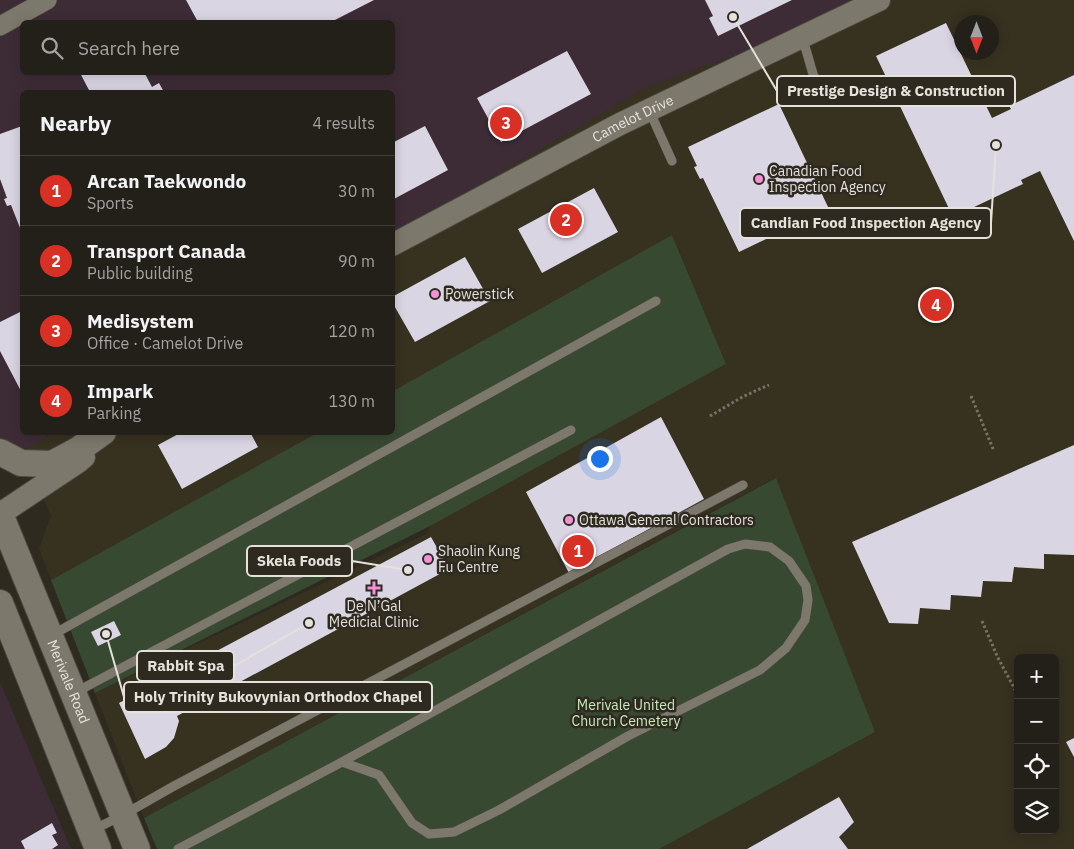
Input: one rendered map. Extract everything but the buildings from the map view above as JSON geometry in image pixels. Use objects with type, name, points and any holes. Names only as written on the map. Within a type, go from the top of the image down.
[{"type":"main road","points":[[0,452],[21,463],[52,464],[78,450],[99,435]]},
{"type":"main road","name":"Merivale Road","points":[[0,514],[137,849]]},
{"type":"main road","points":[[1,608],[94,840]]},
{"type":"street","name":"Camelot Drive","points":[[395,243],[649,110],[878,0]]},
{"type":"street","points":[[0,26],[41,1]]},
{"type":"street","points":[[0,514],[78,462],[105,435]]},
{"type":"lane","points":[[802,36],[812,74],[820,90]]},
{"type":"lane","points":[[649,110],[672,161]]},
{"type":"lane","points":[[50,636],[656,301]]},
{"type":"lane","points":[[73,693],[571,430]]},
{"type":"lane","points":[[94,840],[123,815],[183,782],[743,485]]},
{"type":"lane","points":[[178,849],[342,762],[728,549],[745,544],[770,547],[789,561],[806,586],[808,600],[805,620],[786,648],[760,670],[628,736],[499,810],[454,832],[429,834],[412,823],[379,775],[342,762]]},
{"type":"path","points":[[710,416],[744,396],[768,385]]},
{"type":"path","points":[[971,396],[994,451]]},
{"type":"path","points":[[982,621],[998,658],[1014,688]]},
{"type":"shaded area","points":[[0,0],[1074,0],[1074,849],[659,849],[875,732],[775,478],[144,818],[95,693],[428,533],[430,526],[726,364],[672,235],[395,390],[395,90],[20,90],[20,435],[313,435],[51,580],[39,549],[51,516],[0,404]]},
{"type":"shaded area","points":[[0,0],[886,0],[645,88],[395,234],[395,90],[20,90],[20,435],[49,435],[0,463]]},
{"type":"shaded area","points":[[0,682],[71,849],[0,849]]},
{"type":"green space","points":[[672,235],[726,364],[430,526],[95,693],[51,580],[313,435],[395,435],[395,390]]},
{"type":"green space","name":"Merivale United Church Cemetery","points":[[776,478],[875,732],[659,849],[157,849],[144,818]]},
{"type":"place","name":"Prestige Design & Construction","points":[[733,17]]},
{"type":"place","name":"Medisystem","points":[[506,123]]},
{"type":"place","name":"Candian Food Inspection Agency","points":[[996,145]]},
{"type":"place","name":"Canadian Food Inspection Agency","points":[[759,179]]},
{"type":"place","name":"Transport Canada","points":[[566,220]]},
{"type":"place","name":"Powerstick","points":[[435,294]]},
{"type":"place","name":"Impark","points":[[936,305]]},
{"type":"place","name":"Ottawa General Contractors","points":[[569,520]]},
{"type":"place","name":"Arcan Taekwondo","points":[[578,551]]},
{"type":"place","name":"Shaolin Kung Fu Centre","points":[[428,559]]},
{"type":"place","name":"Skela Foods","points":[[408,570]]},
{"type":"place","name":"De N’Gal Medicial Clinic","points":[[374,588]]},
{"type":"place","name":"Rabbit Spa","points":[[309,623]]},
{"type":"place","name":"Holy Trinity Bukovynian Orthodox Chapel","points":[[106,634]]}]
